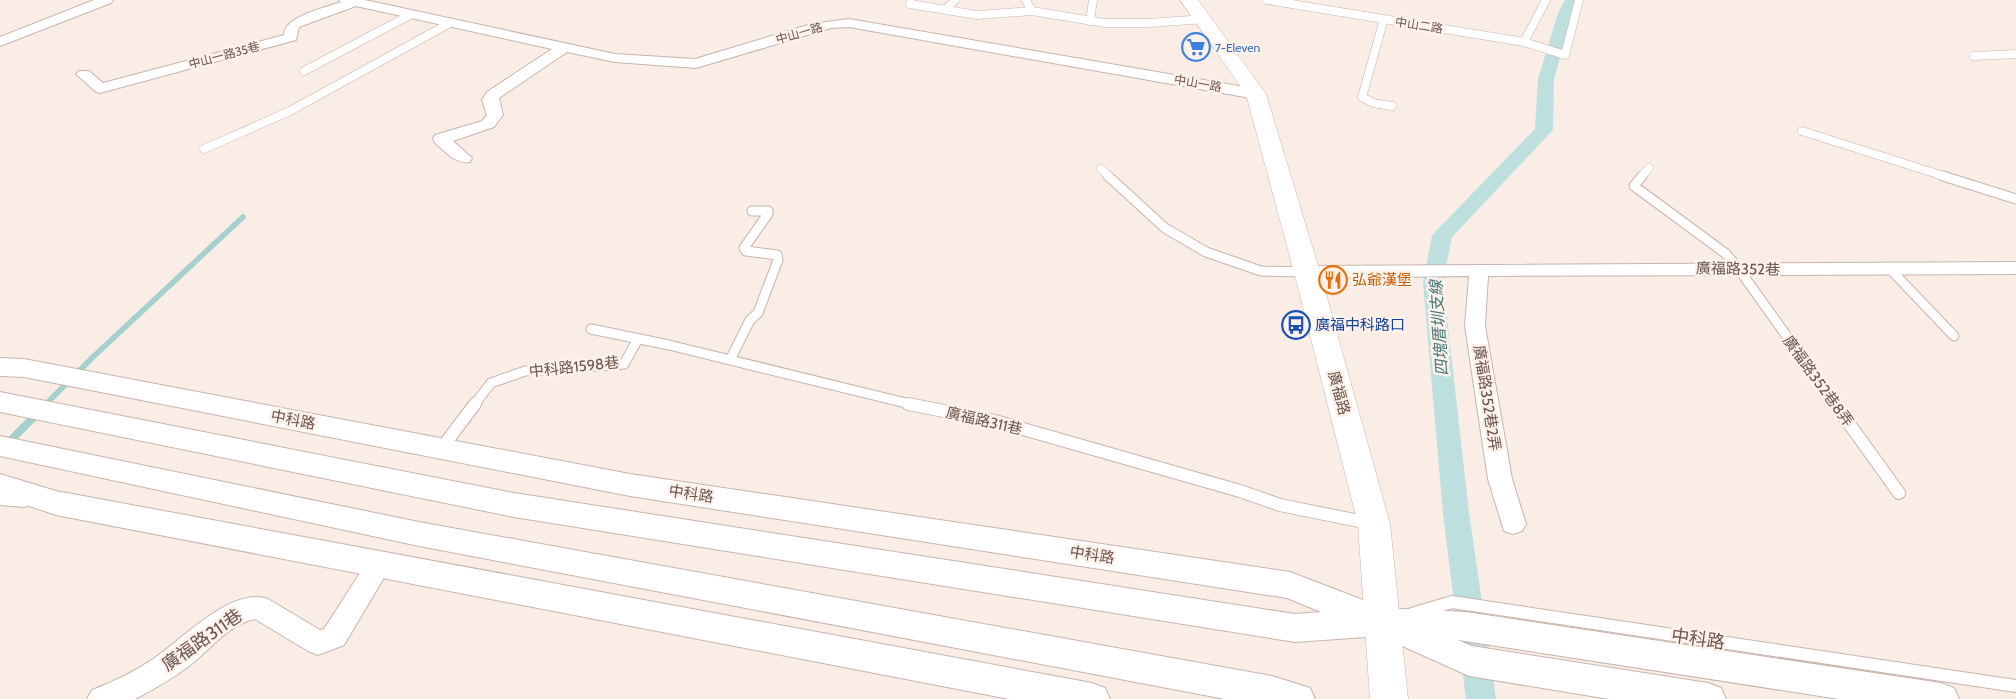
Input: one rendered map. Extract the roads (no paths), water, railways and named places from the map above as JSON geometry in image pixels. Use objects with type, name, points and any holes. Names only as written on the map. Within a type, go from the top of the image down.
[{"type":"main road","name":"廣福路","points":[[1189,0],[1205,19],[1256,94],[1307,272],[1374,524],[1389,699]]},
{"type":"street","points":[[0,42],[106,0]]},
{"type":"street","name":"中山一路","points":[[349,1],[616,58],[696,64],[816,27],[849,23],[1256,94]]},
{"type":"street","name":"中山一路35巷","points":[[84,74],[100,88],[246,50],[291,37],[290,29],[294,24],[349,1]]},
{"type":"street","points":[[464,158],[441,139],[488,124],[495,115],[490,100],[494,95],[563,48]]},
{"type":"street","name":"廣福路352巷","points":[[1307,272],[1388,273],[1464,270],[1738,268],[1751,270],[2016,268]]},
{"type":"street","name":"廣福路352巷2弄","points":[[1464,270],[1500,479],[1513,524]]},
{"type":"street","name":"中科路","points":[[8,364],[630,485],[1290,585],[1382,622],[1468,661],[1708,699]]},
{"type":"street","name":"中科路","points":[[0,402],[514,505],[1295,628],[1459,614],[1533,625],[1938,698]]},
{"type":"street","points":[[7,448],[419,534],[1263,690],[1297,699]]},
{"type":"street","points":[[0,485],[56,503],[378,566],[1092,699]]},
{"type":"street","name":"廣福路311巷","points":[[102,699],[122,692],[170,664],[236,613],[249,608],[258,607],[318,643],[334,637],[378,566]]},
{"type":"lane","points":[[911,0],[910,4],[976,15],[1032,11],[1090,20],[1149,23],[1205,19]]},
{"type":"lane","points":[[945,10],[955,0]]},
{"type":"lane","points":[[1026,0],[1032,11]]},
{"type":"lane","points":[[1090,20],[1093,0]]},
{"type":"lane","name":"中山二路","points":[[1267,0],[1524,42],[1566,55],[1579,0]]},
{"type":"lane","points":[[1524,42],[1546,0]]},
{"type":"lane","points":[[304,71],[410,15]]},
{"type":"lane","points":[[1384,19],[1362,97],[1373,103],[1392,106]]},
{"type":"lane","points":[[204,149],[290,111],[450,23]]},
{"type":"lane","points":[[1974,56],[2016,54]]},
{"type":"lane","points":[[1802,131],[2016,199]]},
{"type":"lane","points":[[1101,168],[1165,228],[1206,252],[1261,271],[1307,272]]},
{"type":"lane","name":"廣福路352巷8弄","points":[[1649,168],[1634,186],[1725,253],[1738,268],[1899,493]]},
{"type":"lane","points":[[730,360],[750,320],[758,313],[778,260],[776,255],[746,251],[744,248],[768,214],[768,212],[752,211]]},
{"type":"lane","points":[[1890,269],[1954,336]]},
{"type":"lane","name":"廣福路311巷","points":[[591,329],[730,360],[883,399],[995,421],[1240,491],[1280,505],[1374,524]]},
{"type":"lane","name":"中科路1598巷","points":[[441,448],[491,383],[525,371],[624,364],[638,339]]},
{"type":"lane","points":[[0,499],[56,503]]},
{"type":"lane","name":"中科路","points":[[1533,625],[2016,686]]},
{"type":"waterway","name":"四塊厝圳支線","points":[[1481,699],[1456,513],[1433,282],[1442,236],[1544,130],[1546,79],[1565,13],[1572,0]]},
{"type":"waterway","points":[[45,405],[93,357],[243,217]]},
{"type":"waterway","points":[[0,451],[47,404]]},
{"type":"place","name":"7-Eleven","points":[[1196,47]]},
{"type":"place","name":"弘爺漢堡","points":[[1333,280]]},
{"type":"place","name":"廣福中科路口","points":[[1296,325]]}]
